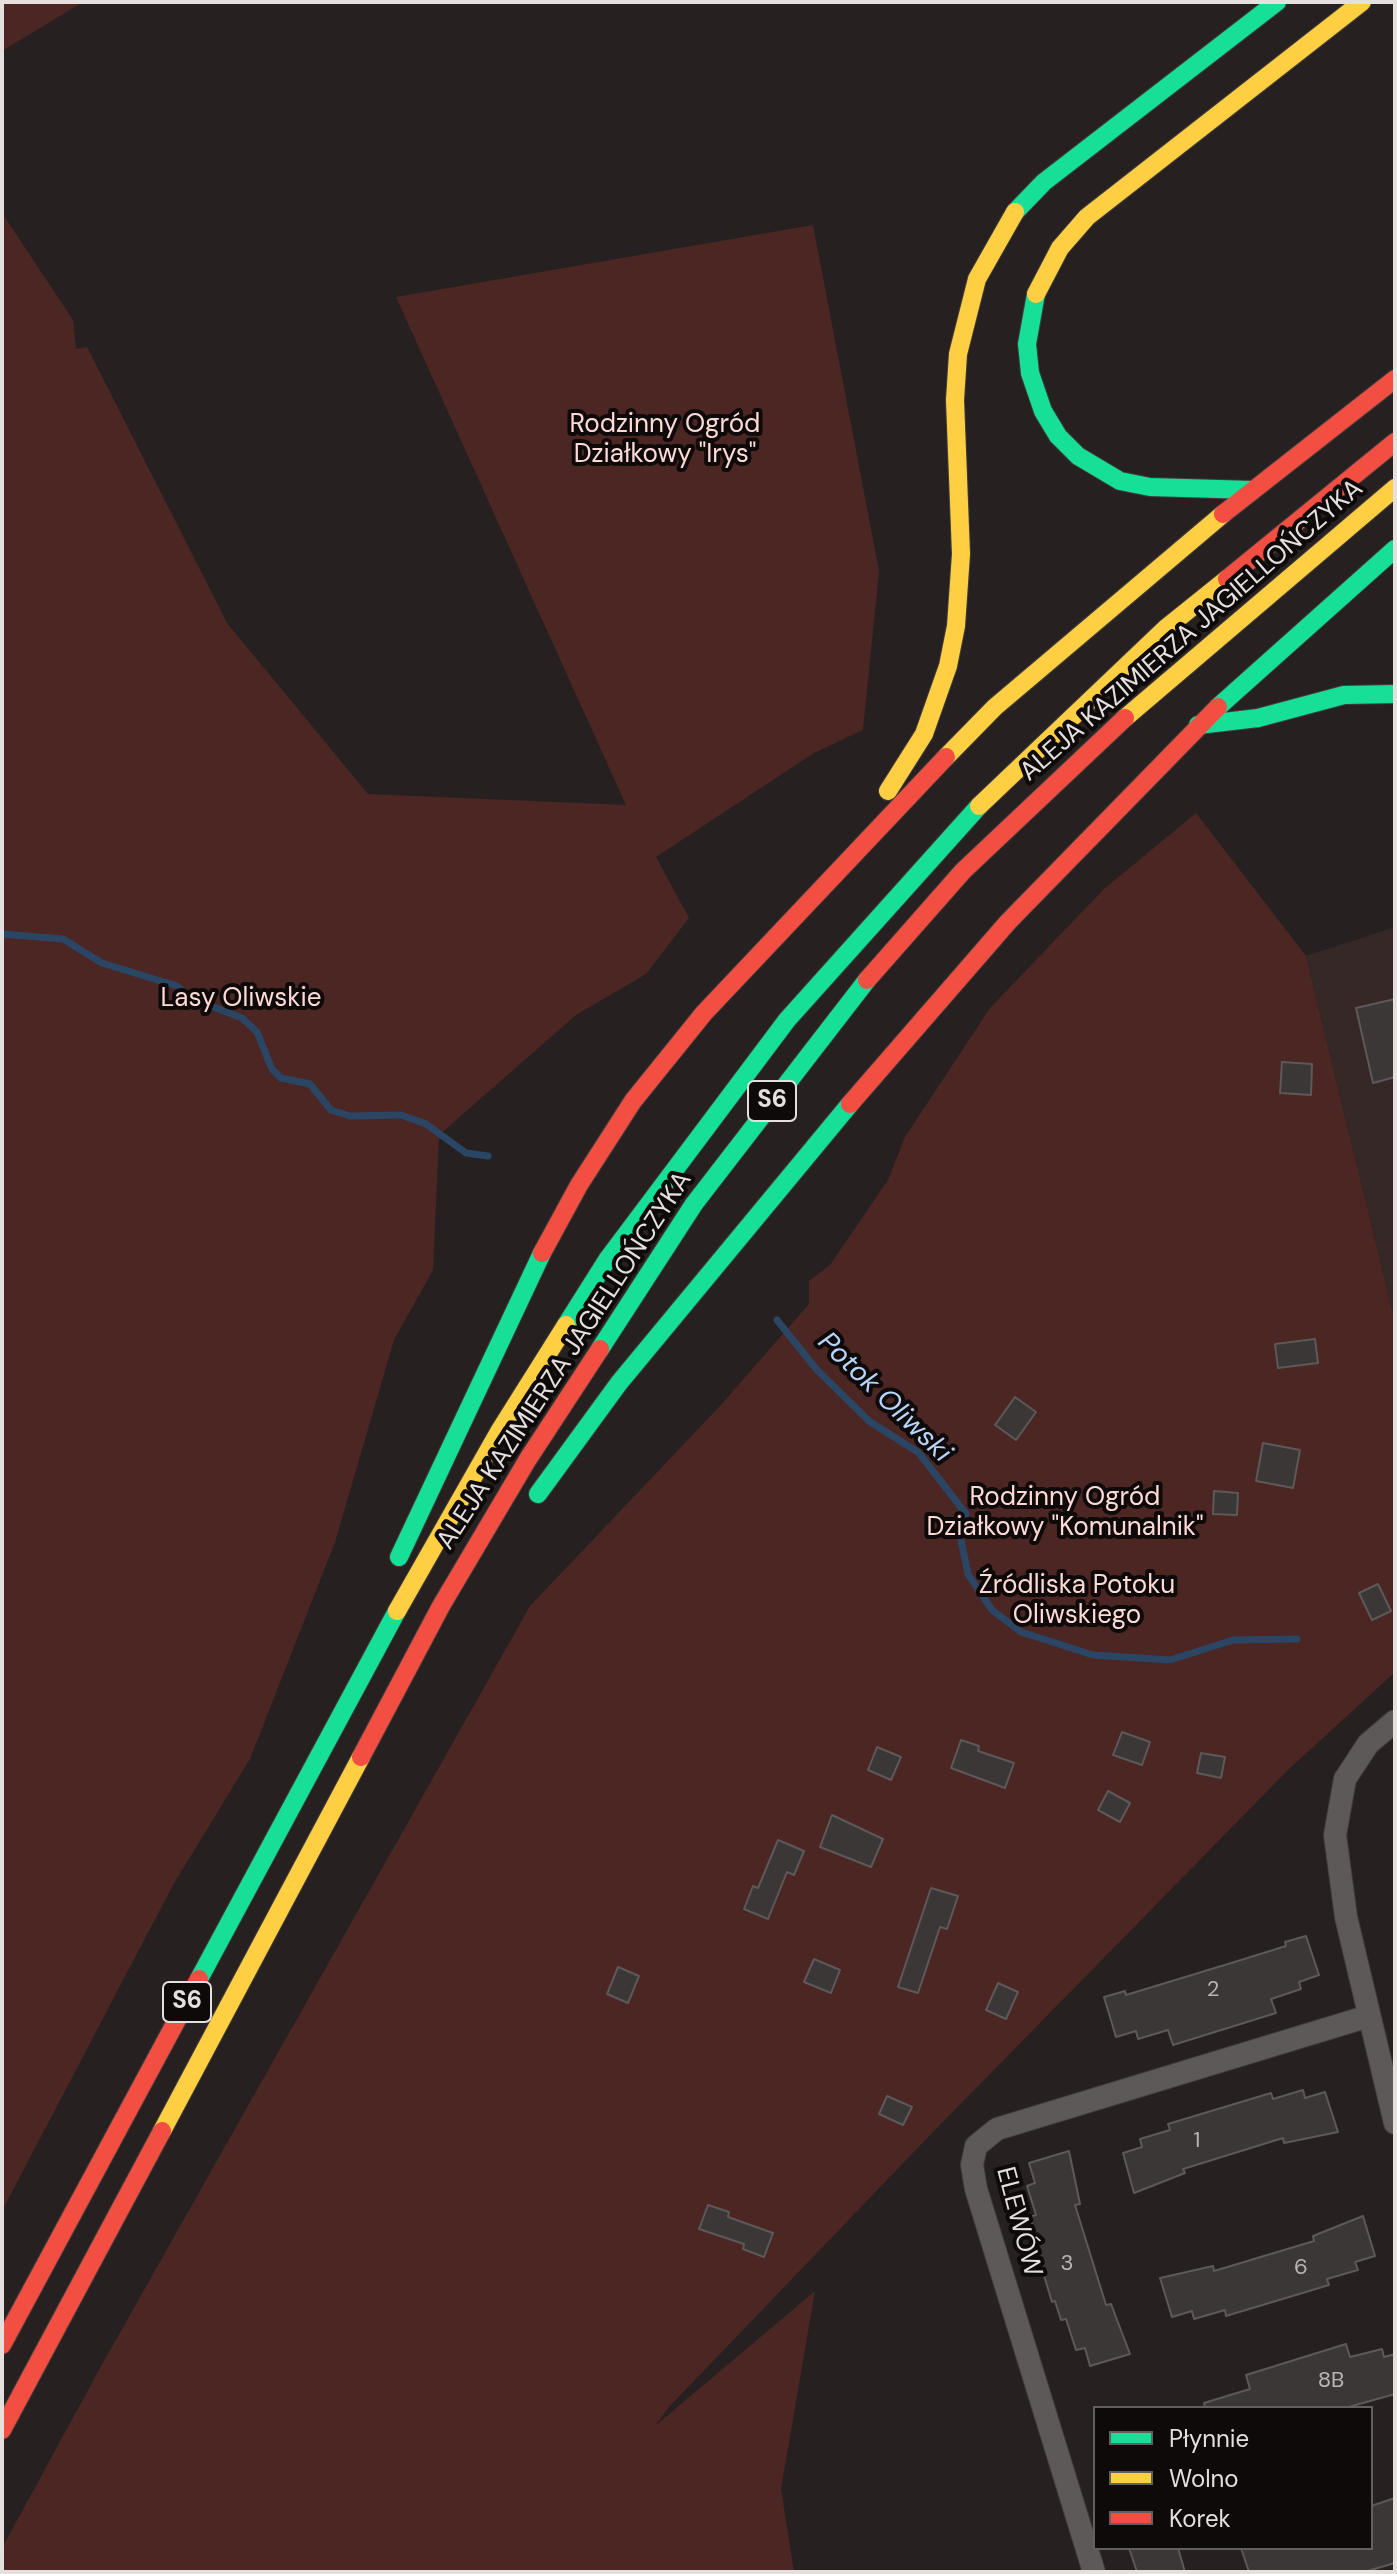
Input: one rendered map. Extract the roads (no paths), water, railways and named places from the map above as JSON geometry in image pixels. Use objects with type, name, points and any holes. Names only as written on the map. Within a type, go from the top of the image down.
[{"type":"highway","points":[[844,861],[846,846],[899,776],[924,734],[948,666],[956,626],[961,554],[955,400],[958,354],[966,311],[982,268],[1014,214],[1044,182],[1277,2]]},
{"type":"highway","points":[[1252,490],[1150,487],[1120,481],[1078,456],[1058,436],[1043,411],[1030,373],[1027,344],[1031,312],[1040,282],[1060,248],[1087,217],[1362,2]]},
{"type":"highway","points":[[392,1574],[525,1283],[587,1173],[633,1101],[704,1013],[844,861],[995,707],[1252,490],[1395,379]]},
{"type":"highway","name":"ALEJA KAZIMIERZA JAGIELLOŃCZYKA","points":[[2,2345],[370,1659],[500,1430],[607,1260],[735,1087],[843,953],[941,845],[1099,689],[1166,628],[1395,442]]},
{"type":"highway","name":"ALEJA KAZIMIERZA JAGIELLOŃCZYKA","points":[[2,2430],[441,1606],[528,1459],[694,1204],[855,994],[963,871],[1140,704],[1395,488]]},
{"type":"highway","points":[[530,1506],[555,1467],[619,1383],[891,1054],[1008,922],[1198,725],[1395,549]]},
{"type":"highway","points":[[1198,725],[1258,718],[1344,695],[1395,694]]},
{"type":"highway","points":[[370,1659],[366,1632],[379,1603]]},
{"type":"highway","points":[[314,1846],[348,1824]]},
{"type":"street","points":[[1395,1721],[1368,1744],[1345,1779],[1335,1835],[1339,1880],[1395,2123]]},
{"type":"street","name":"ELEWÓW","points":[[1094,2572],[976,2189],[972,2165],[976,2146],[997,2129],[1369,2016]]},
{"type":"waterway","name":"Potok Oliwski","points":[[2,934],[63,939],[102,963],[177,986],[190,998],[242,1018],[257,1032],[272,1069],[281,1078],[310,1084],[331,1110],[350,1116],[401,1115],[426,1124],[466,1153],[488,1156]]},
{"type":"waterway","name":"Potok Oliwski","points":[[777,1320],[817,1370],[869,1421],[919,1453],[966,1514],[960,1535],[968,1574],[992,1610],[1021,1632],[1093,1655],[1170,1660],[1233,1640],[1297,1639]]},
{"type":"park label","name":"Rodzinny Ogród Działkowy \"Irys\"","points":[[665,440]]},
{"type":"park label","name":"Lasy Oliwskie","points":[[241,999]]},
{"type":"park label","name":"Rodzinny Ogród Działkowy \"Komunalnik\"","points":[[1065,1513]]},
{"type":"park label","name":"Źródliska Potoku Oliwskiego","points":[[1077,1601]]}]
